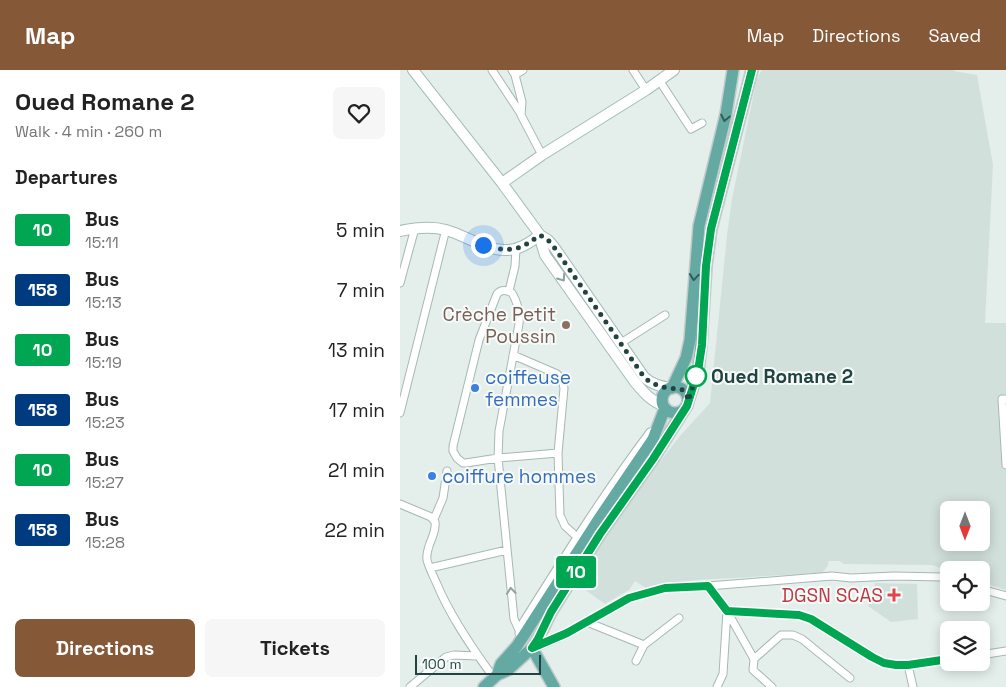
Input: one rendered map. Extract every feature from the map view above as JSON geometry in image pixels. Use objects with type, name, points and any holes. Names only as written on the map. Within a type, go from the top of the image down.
[{"type":"main road","points":[[671,388],[686,358],[690,340],[699,226],[726,114],[734,70]]},
{"type":"main road","points":[[495,676],[508,670],[532,648],[551,612],[600,534],[653,459],[686,405],[698,371],[702,345],[706,266],[711,229],[752,70]]},
{"type":"main road","points":[[484,687],[495,676],[520,635],[653,439],[664,407],[662,399],[667,390],[677,387],[688,396],[686,405],[680,412],[672,412],[664,407]]},
{"type":"main road","points":[[532,648],[554,687]]},
{"type":"street","points":[[413,70],[502,183],[540,235],[554,247],[621,343],[648,398],[664,407]]},
{"type":"street","points":[[492,70],[521,115],[542,155]]},
{"type":"street","points":[[521,115],[522,102],[513,73],[523,70]]},
{"type":"street","points":[[633,70],[646,90]]},
{"type":"street","points":[[502,183],[674,70]]},
{"type":"street","points":[[659,80],[691,129],[702,123]]},
{"type":"street","points":[[400,231],[415,228],[446,230],[489,247],[502,249],[523,246],[540,235]]},
{"type":"street","points":[[400,284],[415,228]]},
{"type":"street","points":[[400,413],[446,230]]},
{"type":"street","points":[[540,235],[545,254],[640,380],[671,388]]},
{"type":"street","points":[[509,292],[515,266],[516,248]]},
{"type":"street","points":[[520,635],[514,619],[498,458],[499,431],[519,324],[519,314],[512,293],[503,290],[497,294],[479,340],[453,451],[463,463],[498,458],[558,453]]},
{"type":"street","points":[[621,343],[665,315]]},
{"type":"street","points":[[513,355],[557,374],[562,380],[564,388],[558,453],[560,515],[565,526],[577,537]]},
{"type":"street","points":[[1006,400],[1002,400],[1006,465]]},
{"type":"street","points":[[520,635],[522,624],[577,537],[650,432],[657,430]]},
{"type":"street","points":[[434,519],[443,498],[447,471]]},
{"type":"street","points":[[400,504],[434,519],[436,526],[428,550],[430,568],[442,597],[478,656],[495,676]]},
{"type":"street","points":[[430,568],[507,550]]},
{"type":"street","points":[[532,648],[587,622],[629,598],[665,588],[832,576],[851,578],[940,577]]},
{"type":"street","points":[[708,586],[727,611],[754,658],[753,670],[772,687]]},
{"type":"street","points":[[990,592],[1006,596]]},
{"type":"street","points":[[727,611],[799,615],[811,619],[884,663],[908,665],[940,660]]},
{"type":"street","points":[[717,687],[723,674],[727,611]]},
{"type":"street","points":[[636,661],[644,644],[679,618]]},
{"type":"street","points":[[587,622],[644,644]]},
{"type":"street","points":[[754,658],[781,635],[793,635],[802,639],[850,678]]},
{"type":"street","points":[[990,654],[1006,651]]},
{"type":"street","points":[[410,687],[446,656],[478,656]]},
{"type":"street","points":[[908,665],[913,687]]},
{"type":"shaded area","points":[[762,70],[954,70],[977,75],[993,165],[985,323],[1006,323],[1006,590],[990,585],[990,561],[940,561],[940,568],[932,565],[844,564],[840,561],[829,561],[822,573],[697,580],[646,588],[635,581],[629,590],[605,604],[577,584],[620,513],[679,437],[710,403],[732,199],[757,78]]},
{"type":"shaded area","name":"DGSN SCAS","points":[[875,583],[917,584],[918,619],[891,622],[868,606]]},
{"type":"bus line","name":"10","points":[[752,70],[711,229],[706,266],[702,345],[698,371],[687,406],[653,459],[600,534],[551,612],[532,648],[567,633],[629,598],[665,588],[708,586],[727,611],[799,615],[811,619],[884,663],[908,665],[940,660]]},
{"type":"place","name":"Crèche Petit Poussin","points":[[566,325]]},
{"type":"place","name":"Oued Romane 2","points":[[696,376]]},
{"type":"place","name":"coiffeuse femmes","points":[[475,388]]},
{"type":"place","name":"coiffure hommes","points":[[432,476]]},
{"type":"place","name":"DGSN SCAS","points":[[894,595]]},
{"type":"route","points":[[483,245],[502,249],[516,248],[523,246],[540,235],[554,247],[649,382],[670,388],[677,387],[685,392],[688,396],[688,401],[698,371],[696,376]]}]
